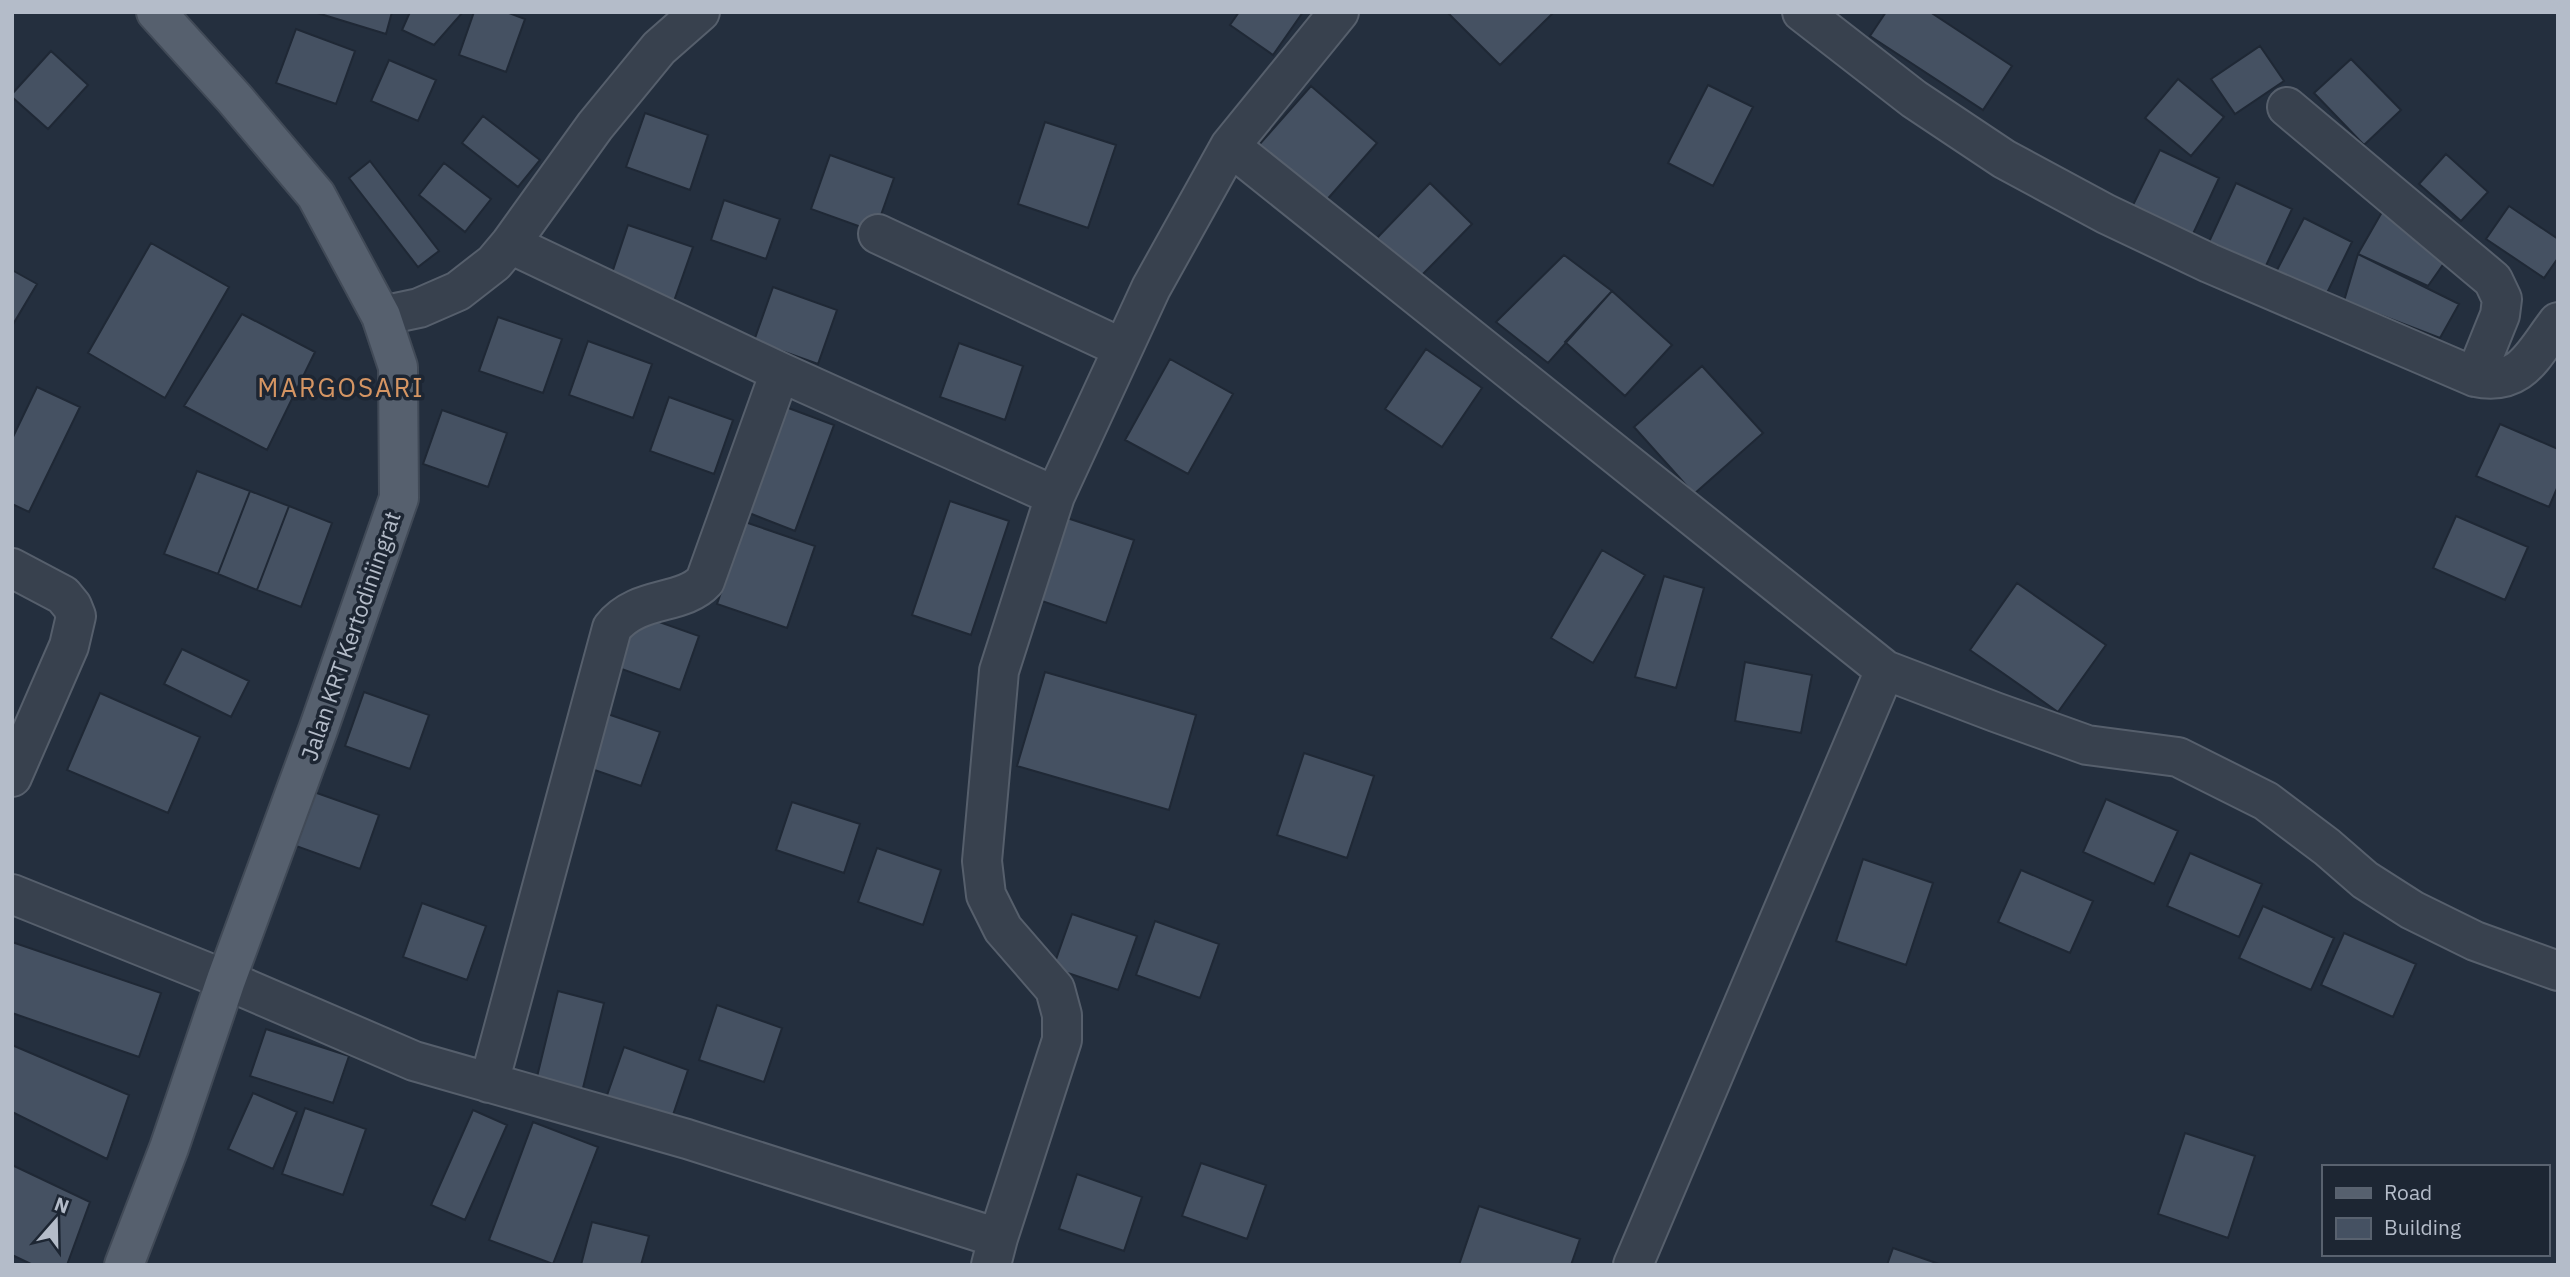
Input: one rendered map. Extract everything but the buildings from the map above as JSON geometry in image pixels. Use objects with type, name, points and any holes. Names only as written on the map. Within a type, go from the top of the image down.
[{"type":"main road","name":"Jalan KRT Kertodiniingrat","points":[[124,1265],[169,1148],[226,980],[318,730],[399,498],[398,367],[381,316],[316,195],[234,98],[156,12]]},
{"type":"street","points":[[381,316],[419,308],[458,291],[494,263],[595,127],[659,48],[700,12]]},
{"type":"street","points":[[12,894],[226,980],[414,1061],[687,1139],[994,1251],[1062,1040],[1062,1015],[1055,989],[1003,929],[986,895],[982,861],[999,671],[1055,496],[1152,288],[1230,146],[1339,12]]},
{"type":"street","points":[[1801,12],[1914,99],[2004,159],[2106,214],[2209,263],[2475,377],[2490,380],[2514,376],[2558,322]]},
{"type":"street","points":[[2287,107],[2493,280],[2502,299],[2500,315],[2475,377]]},
{"type":"street","points":[[1230,146],[1885,670],[2087,745],[2178,757],[2266,801],[2365,880],[2412,909],[2475,941],[2558,971]]},
{"type":"street","points":[[878,234],[1122,348]]},
{"type":"street","points":[[510,244],[780,372],[1055,496]]},
{"type":"street","points":[[489,1083],[612,628],[619,619],[634,610],[692,590],[705,581],[780,372]]},
{"type":"street","points":[[12,568],[63,595],[76,616],[69,646],[12,777]]},
{"type":"street","points":[[1633,1265],[1885,670]]},
{"type":"district","name":"MARGOSARI","points":[[341,388]]}]
